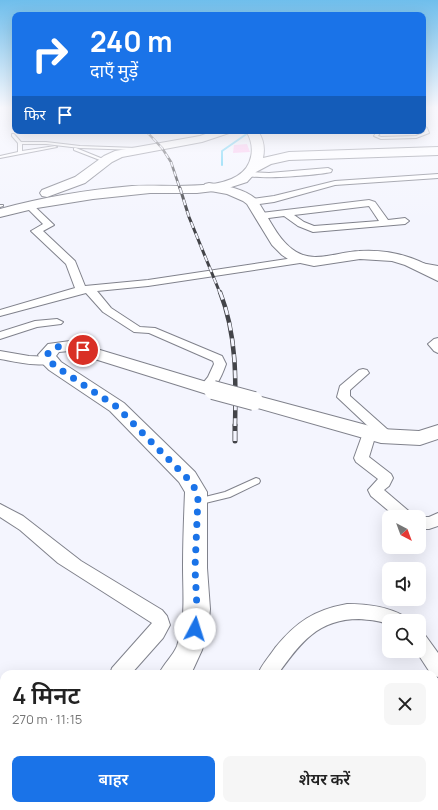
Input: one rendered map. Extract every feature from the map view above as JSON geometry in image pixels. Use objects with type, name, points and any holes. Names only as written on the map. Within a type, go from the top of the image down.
[{"type":"main road","points":[[0,208],[74,183],[119,154],[167,145]]},
{"type":"main road","points":[[249,200],[247,174],[257,159],[257,145]]},
{"type":"main road","points":[[284,147],[325,150],[438,150]]},
{"type":"main road","points":[[0,208],[29,206],[96,195],[150,189],[209,187],[230,184],[267,161],[289,156],[438,150]]},
{"type":"main road","points":[[106,161],[104,168],[114,177],[138,187],[150,189]]},
{"type":"main road","points":[[209,187],[232,191],[249,200],[282,247],[305,262],[315,262],[345,256],[369,255],[397,257],[421,266],[438,277]]},
{"type":"main road","points":[[177,670],[182,664],[189,650],[195,629],[197,609],[195,568],[196,492],[187,478],[117,407],[55,366],[49,360],[47,355],[51,350],[70,346],[209,389],[370,433],[389,437],[420,438],[438,432]]},
{"type":"street","points":[[247,174],[275,174],[328,170]]},
{"type":"street","points":[[249,200],[274,199],[335,183],[438,176]]},
{"type":"street","points":[[261,216],[369,203],[372,204],[385,222]]},
{"type":"street","points":[[29,206],[48,223],[36,231],[47,238],[71,263],[84,289],[107,310],[138,330],[151,330],[161,336],[218,359],[220,364],[209,389]]},
{"type":"street","points":[[287,214],[301,224],[313,229],[405,221]]},
{"type":"street","points":[[0,312],[42,302],[84,289],[148,283],[300,260]]},
{"type":"street","points":[[421,266],[438,269]]},
{"type":"street","points":[[0,336],[35,324],[57,322]]},
{"type":"street","points":[[438,341],[434,344],[438,348]]},
{"type":"street","points":[[1,355],[28,360],[49,360]]},
{"type":"street","points":[[363,373],[344,390],[342,397],[389,437]]},
{"type":"street","points":[[370,433],[361,458],[386,478],[384,482],[375,490],[398,510]]},
{"type":"street","points":[[0,510],[10,515],[63,557],[93,578],[156,615],[161,621],[157,632],[123,670]]},
{"type":"street","points":[[426,524],[435,522],[438,519]]},
{"type":"street","points":[[269,670],[301,632],[324,617],[338,612],[382,614]]},
{"type":"street","points":[[426,651],[438,668]]},
{"type":"lane","points":[[20,145],[20,153]]},
{"type":"lane","points":[[58,145],[140,149]]},
{"type":"lane","points":[[0,157],[66,146],[106,161]]},
{"type":"lane","points":[[197,502],[227,495],[256,481]]},
{"type":"building","points":[[234,145],[247,145],[250,152],[233,153]]},
{"type":"waterway","points":[[222,165],[222,151],[231,145]]},
{"type":"railway","points":[[159,145],[171,162],[180,189]]},
{"type":"railway","points":[[180,188],[189,217],[220,293]]},
{"type":"railway","points":[[220,292],[230,325],[234,358],[235,441]]},
{"type":"route","points":[[83,350],[65,346],[54,348],[47,355],[49,360],[55,366],[80,381],[117,407],[194,487],[198,497],[195,568],[197,609],[195,629]]}]
